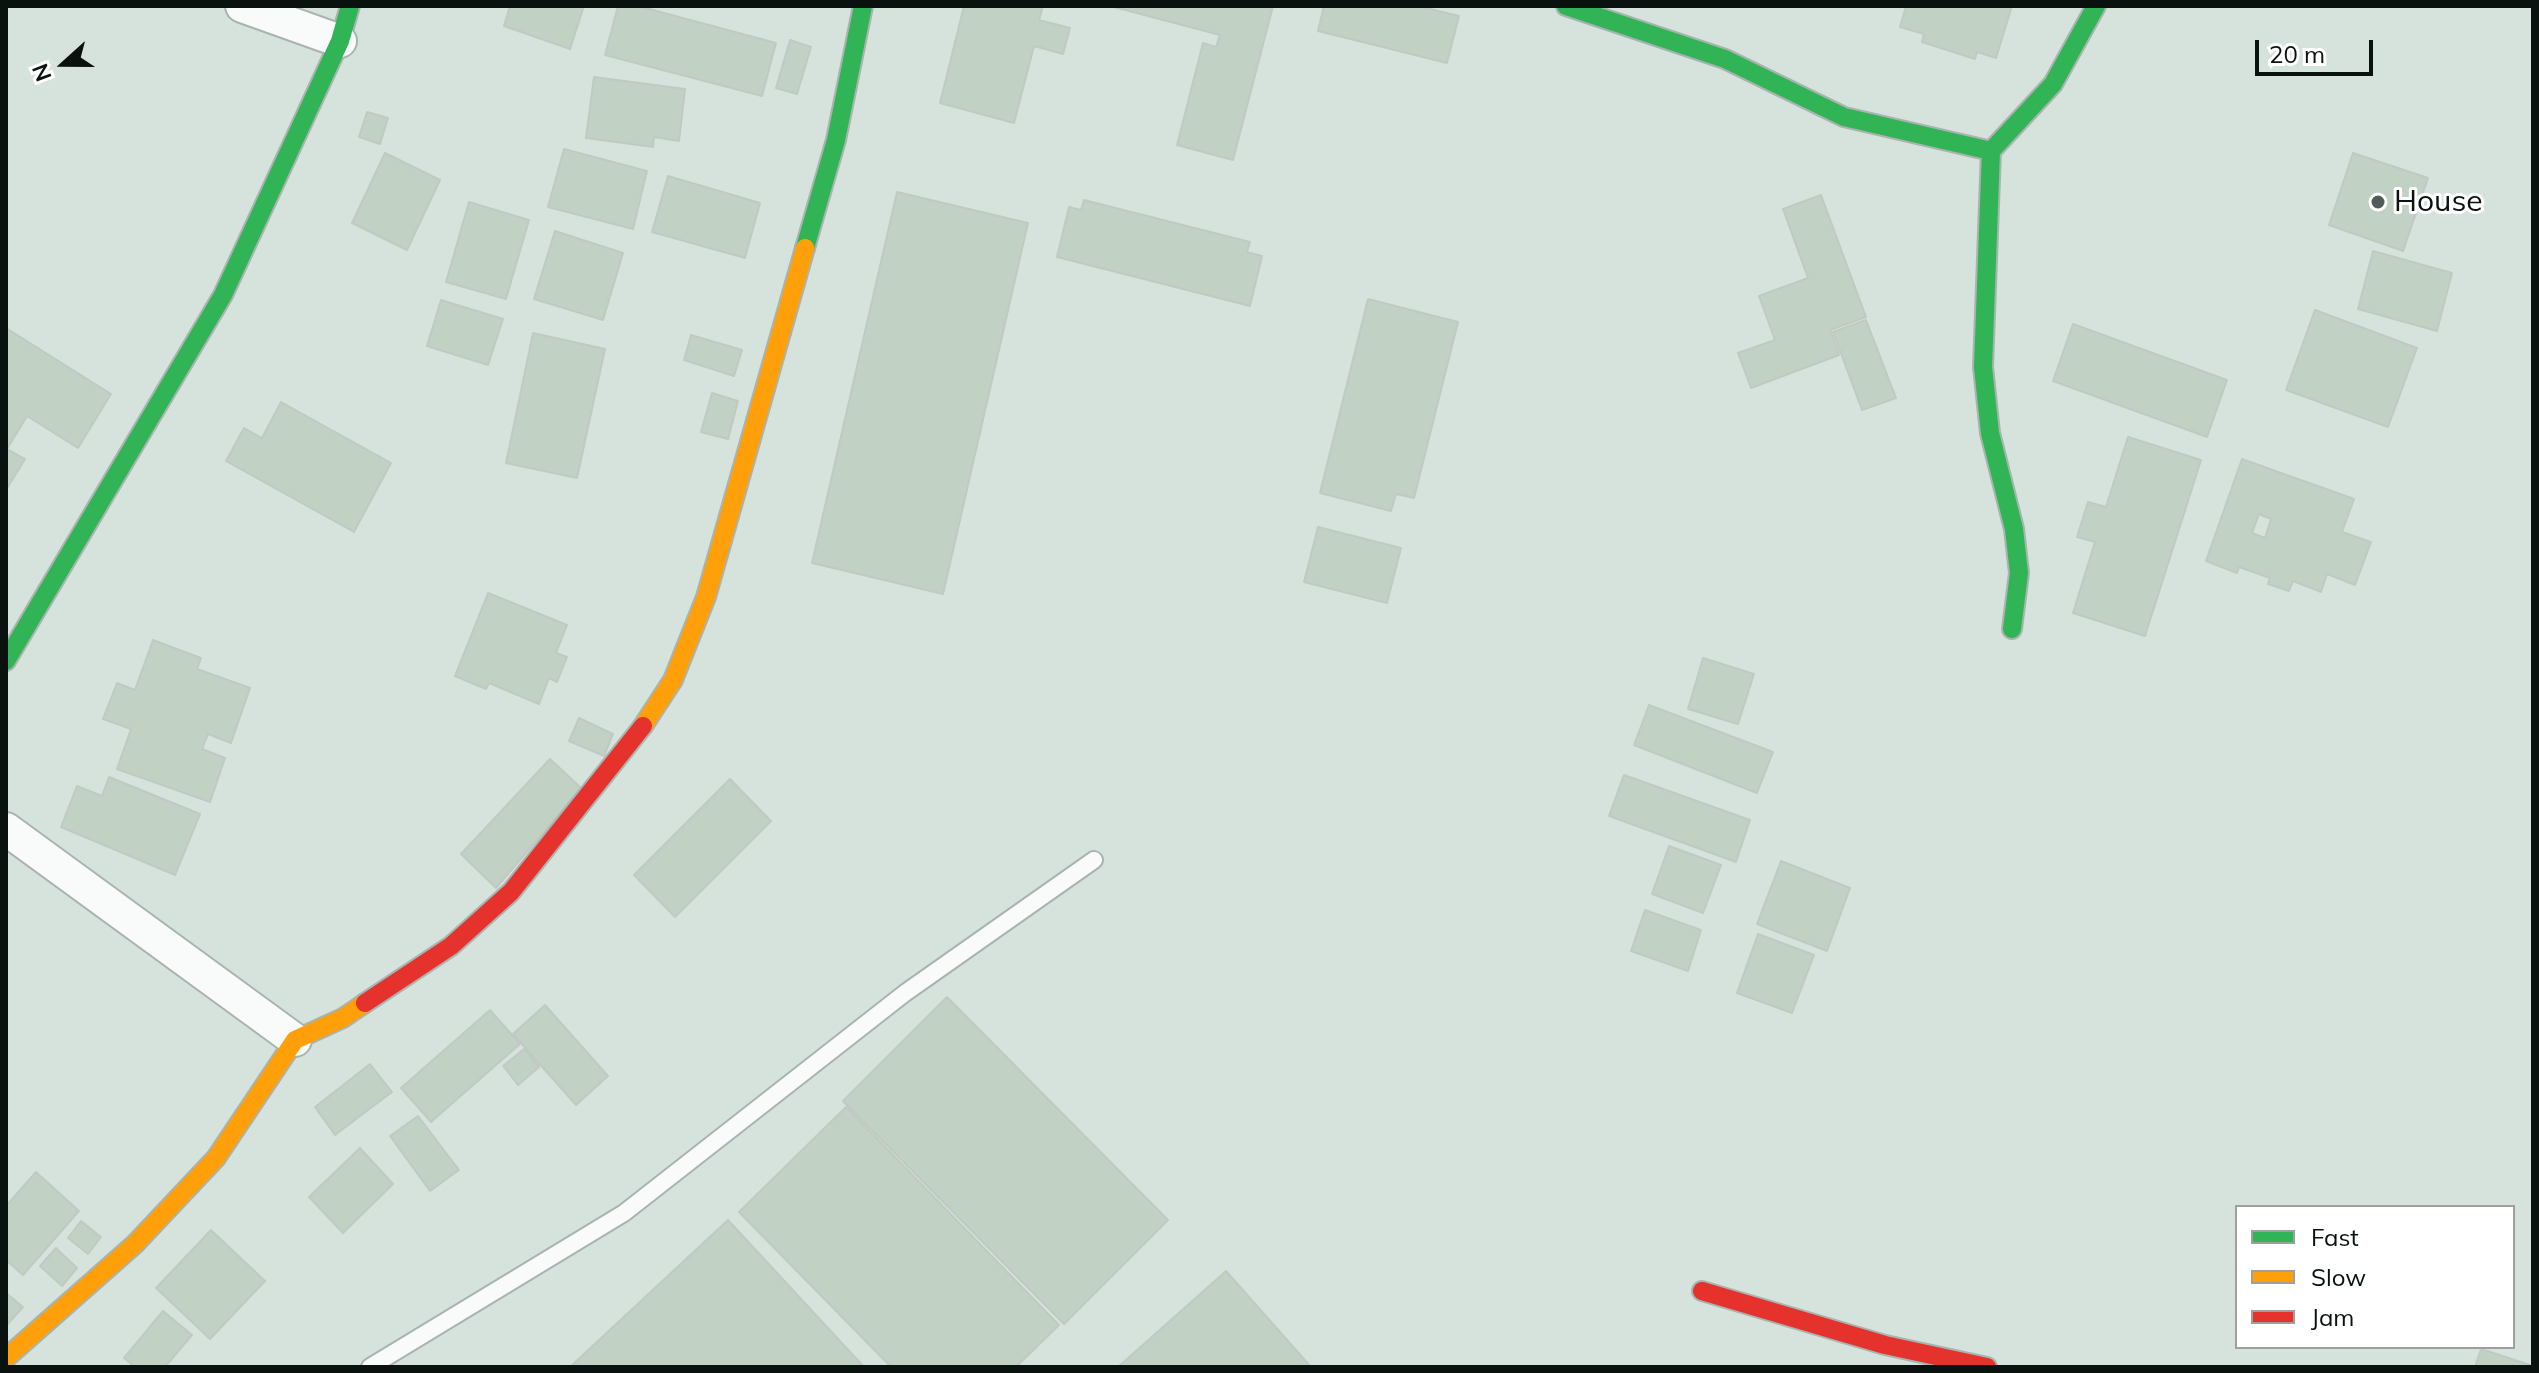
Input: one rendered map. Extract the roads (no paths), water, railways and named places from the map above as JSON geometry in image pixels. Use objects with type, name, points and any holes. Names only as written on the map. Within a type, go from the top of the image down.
[{"type":"street","points":[[242,6],[340,41]]},
{"type":"street","points":[[6,661],[223,295],[340,41],[350,6]]},
{"type":"street","points":[[6,1358],[135,1244],[216,1158],[295,1040],[343,1018],[451,946],[511,892],[641,728],[673,680],[706,597],[831,155],[863,6]]},
{"type":"street","points":[[1566,6],[1725,59],[1844,117],[1991,151]]},
{"type":"street","points":[[2012,629],[2017,558],[2003,476],[1990,433],[1983,367],[1991,151],[2053,84],[2096,6]]},
{"type":"street","points":[[6,829],[295,1040]]},
{"type":"street","points":[[1702,1291],[1885,1345],[1987,1367]]},
{"type":"lane","points":[[370,1367],[624,1213],[905,993],[1094,860]]},
{"type":"place","name":"House","points":[[2378,202]]}]
